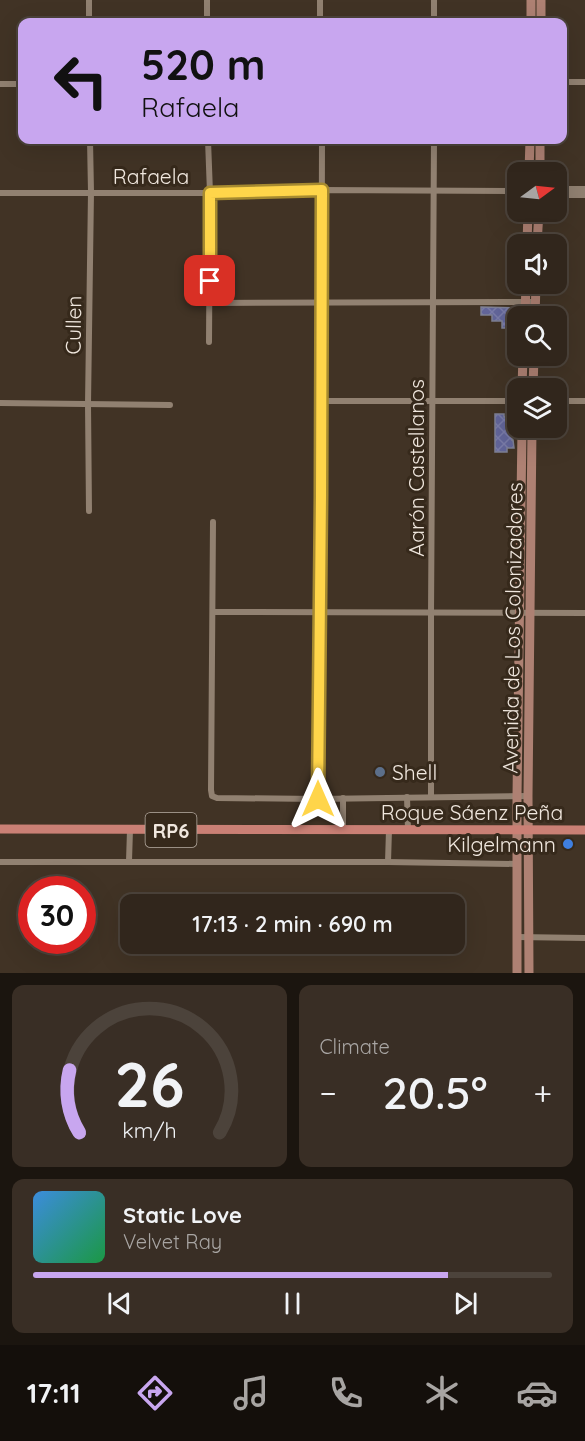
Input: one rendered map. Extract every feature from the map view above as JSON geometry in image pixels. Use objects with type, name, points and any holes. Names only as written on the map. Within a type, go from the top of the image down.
[{"type":"main road","points":[[531,0],[531,18]]},
{"type":"main road","points":[[541,0],[541,18]]},
{"type":"main road","points":[[529,162],[530,144]]},
{"type":"main road","points":[[540,144],[540,162]]},
{"type":"main road","points":[[525,294],[525,306]]},
{"type":"main road","points":[[535,294],[535,306]]},
{"type":"main road","name":"Avenida de Los Colonizadores","points":[[517,973],[522,438]]},
{"type":"main road","name":"Avenida de Los Colonizadores","points":[[529,973],[528,796],[532,438]]},
{"type":"main road","name":"Roque Sáenz Peña","points":[[0,830],[585,830]]},
{"type":"street","points":[[89,0],[89,18]]},
{"type":"street","points":[[207,0],[207,18]]},
{"type":"street","points":[[320,0],[320,18]]},
{"type":"street","points":[[434,0],[434,18]]},
{"type":"street","points":[[567,82],[585,82]]},
{"type":"street","points":[[0,84],[18,84]]},
{"type":"street","name":"Cullen","points":[[89,511],[90,144]]},
{"type":"street","points":[[208,144],[209,342]]},
{"type":"street","points":[[318,799],[322,144]]},
{"type":"street","name":"Aarón Castellanos","points":[[431,796],[434,144]]},
{"type":"street","points":[[567,189],[585,189]]},
{"type":"street","name":"Rafaela","points":[[0,194],[322,190],[507,191]]},
{"type":"street","points":[[567,195],[585,195]]},
{"type":"street","points":[[210,303],[535,302]]},
{"type":"street","points":[[321,401],[507,401]]},
{"type":"street","points":[[567,401],[585,401]]},
{"type":"street","points":[[0,404],[170,405]]},
{"type":"street","points":[[213,522],[212,796],[217,798],[318,799],[528,796]]},
{"type":"street","points":[[213,612],[585,613]]},
{"type":"street","points":[[407,797],[408,830]]},
{"type":"street","points":[[343,830],[344,798]]},
{"type":"street","points":[[129,830],[129,861]]},
{"type":"street","points":[[388,862],[389,830]]},
{"type":"street","points":[[0,862],[518,864]]},
{"type":"street","points":[[517,937],[585,938]]},
{"type":"building","points":[[481,307],[507,308],[507,328],[502,328],[502,321],[492,321],[492,315],[481,315]]},
{"type":"building","points":[[495,414],[504,414],[504,417],[507,417],[507,438],[512,438],[514,448],[507,448],[507,452],[495,452]]},
{"type":"place","name":"Shell","points":[[380,772]]},
{"type":"place","name":"Kilgelmann","points":[[568,844]]},
{"type":"route","points":[[210,281],[210,193],[322,190],[318,799]]}]
